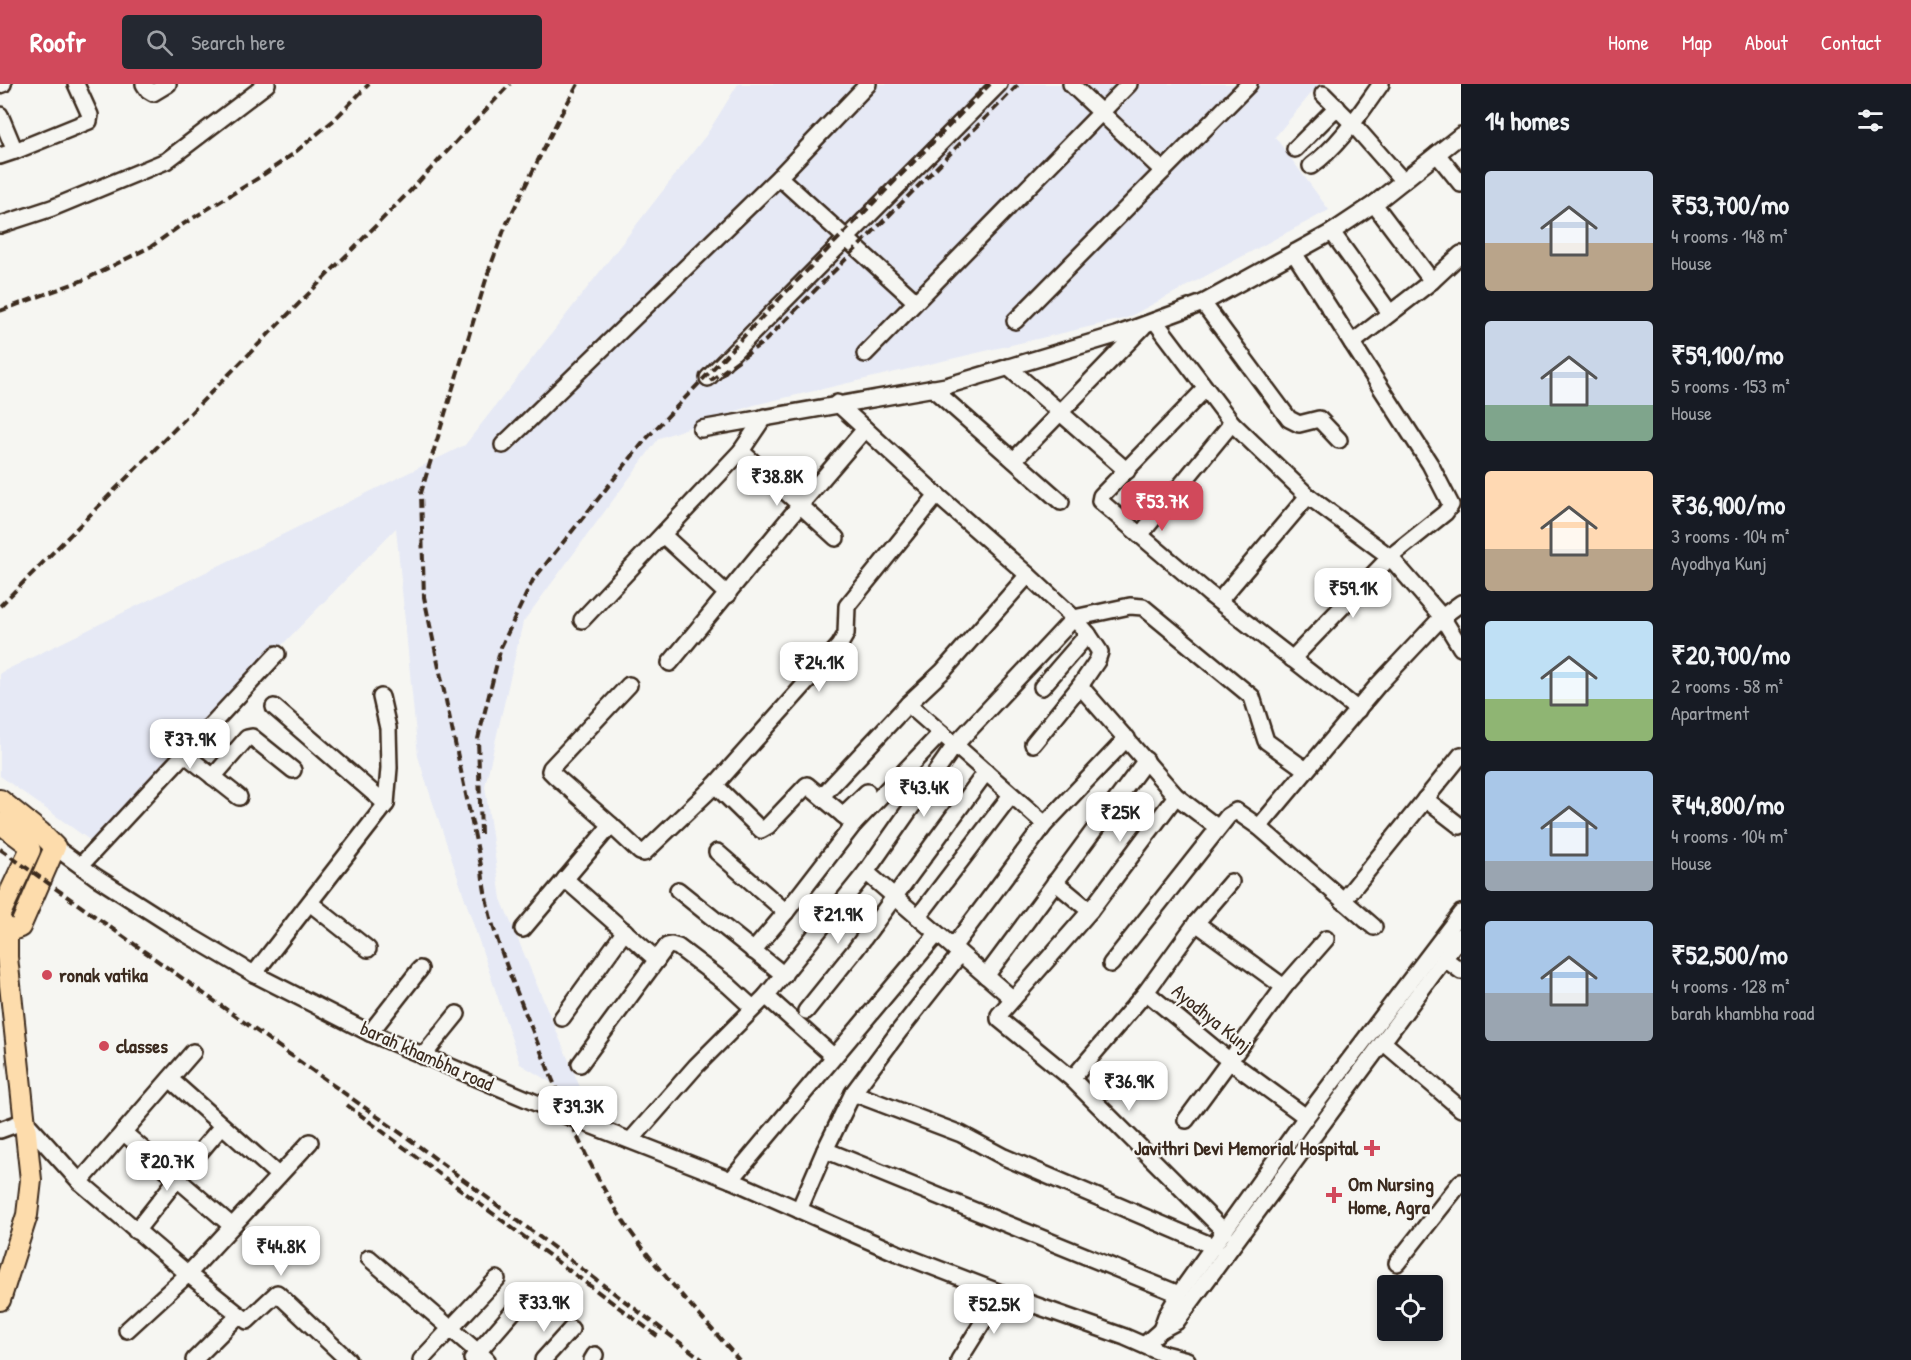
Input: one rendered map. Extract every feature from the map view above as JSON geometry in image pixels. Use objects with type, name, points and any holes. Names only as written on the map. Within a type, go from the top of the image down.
[{"type":"main road","points":[[0,800],[55,847],[20,927],[2,922]]},
{"type":"main road","points":[[0,823],[28,844],[30,850],[2,922],[31,1180],[27,1215],[0,1300]]},
{"type":"street","points":[[0,156],[89,121],[90,115],[76,84]]},
{"type":"street","points":[[144,84],[153,93],[168,84]]},
{"type":"street","points":[[0,225],[52,208],[166,161],[267,84]]},
{"type":"street","points":[[503,445],[779,177],[868,84]]},
{"type":"street","points":[[708,378],[999,84]]},
{"type":"street","points":[[1071,84],[1163,171]]},
{"type":"street","points":[[865,354],[1130,84]]},
{"type":"street","points":[[1015,321],[1249,84]]},
{"type":"street","points":[[1311,166],[1327,154],[1382,84]]},
{"type":"street","points":[[1323,94],[1337,106],[1403,181]]},
{"type":"street","points":[[1295,149],[1337,106]]},
{"type":"street","points":[[0,115],[15,151]]},
{"type":"street","points":[[701,429],[932,388],[1008,367],[1203,303],[1332,232],[1374,204],[1461,135]]},
{"type":"street","points":[[1437,154],[1461,184]]},
{"type":"street","points":[[779,177],[915,302]]},
{"type":"street","points":[[1374,204],[1432,281]]},
{"type":"street","points":[[1332,232],[1390,313]]},
{"type":"street","points":[[1292,659],[1390,557],[1445,513],[1451,505],[1430,464],[1294,253]]},
{"type":"street","points":[[1352,343],[1432,281],[1461,254]]},
{"type":"street","points":[[1203,303],[1290,419],[1299,424],[1319,419],[1339,440]]},
{"type":"street","points":[[1150,322],[1232,423],[1308,496],[1390,557],[1442,617],[1461,648]]},
{"type":"street","points":[[1014,460],[1150,322]]},
{"type":"street","points":[[1008,367],[1126,471]]},
{"type":"street","points":[[932,388],[1061,502]]},
{"type":"street","points":[[1205,389],[1101,496],[1100,501],[1219,601],[1358,710]]},
{"type":"street","points":[[837,404],[1074,618],[1099,649],[1100,656],[1080,686],[1033,744]]},
{"type":"street","points":[[582,620],[741,451],[764,417]]},
{"type":"street","points":[[1140,535],[1232,423]]},
{"type":"street","points":[[670,663],[865,429]]},
{"type":"street","points":[[741,451],[836,538]]},
{"type":"street","points":[[629,685],[553,765],[550,771],[640,852],[644,853],[714,785],[839,646],[847,630],[847,606],[937,495]]},
{"type":"street","points":[[1219,601],[1308,496]]},
{"type":"street","points":[[663,535],[728,595]]},
{"type":"street","points":[[822,795],[908,704],[943,671],[1028,575]]},
{"type":"street","points":[[1259,827],[1378,685],[1442,617],[1461,603]]},
{"type":"street","points":[[631,1140],[696,1066],[784,975],[866,872],[955,745],[1074,618],[1131,606],[1143,607],[1252,697],[1266,741],[1306,770]]},
{"type":"street","points":[[1042,687],[1088,634]]},
{"type":"street","points":[[81,865],[277,654]]},
{"type":"street","points":[[1080,686],[1176,796],[1218,828]]},
{"type":"street","points":[[254,974],[386,804],[389,768],[388,728],[381,697]]},
{"type":"street","points":[[908,704],[1045,825]]},
{"type":"street","points":[[274,707],[386,804]]},
{"type":"street","points":[[848,820],[941,734]]},
{"type":"street","points":[[213,777],[249,737],[255,738],[293,770]]},
{"type":"street","points":[[799,1210],[853,1093],[1045,825],[1127,738]]},
{"type":"street","points":[[183,753],[239,797]]},
{"type":"street","points":[[1343,901],[1461,755]]},
{"type":"street","points":[[986,976],[1146,760]]},
{"type":"street","points":[[806,1011],[895,897],[986,772]]},
{"type":"street","points":[[714,785],[761,830],[768,826],[804,785],[809,785],[822,795],[848,820]]},
{"type":"street","points":[[753,951],[786,912],[867,792]]},
{"type":"street","points":[[918,917],[1011,795]]},
{"type":"street","points":[[1176,796],[1090,910],[999,1015],[999,1019],[1072,1080],[1225,1232]]},
{"type":"street","points":[[1425,799],[1460,826]]},
{"type":"street","points":[[1111,964],[1218,828],[1232,812],[1236,811],[1259,827],[1374,927]]},
{"type":"street","points":[[523,929],[611,825]]},
{"type":"street","name":"barah khambha road","points":[[55,847],[176,928],[254,974],[370,1033],[731,1180],[897,1253],[1144,1345],[1167,1357],[1187,1360]]},
{"type":"street","points":[[717,852],[786,912]]},
{"type":"street","points":[[866,872],[1013,999]]},
{"type":"street","points":[[565,879],[657,960]]},
{"type":"street","points":[[1055,882],[1090,910]]},
{"type":"street","name":"Ayodhya Kunj","points":[[1231,882],[1196,923],[1146,992],[1231,1062],[1306,1117]]},
{"type":"street","points":[[678,890],[784,975]]},
{"type":"street","points":[[310,903],[368,949]]},
{"type":"street","points":[[1161,1330],[1179,1294],[1215,1247],[1306,1117],[1461,913]]},
{"type":"street","points":[[1196,923],[1284,987]]},
{"type":"street","points":[[562,1018],[625,931]]},
{"type":"street","points":[[731,1180],[937,934]]},
{"type":"street","points":[[1144,1345],[1161,1330],[1176,1322],[1461,936]]},
{"type":"street","points":[[1186,1120],[1231,1062],[1284,987],[1326,939]]},
{"type":"street","points":[[580,1064],[667,946],[674,945],[728,985],[753,1008]]},
{"type":"street","points":[[1445,959],[1461,970]]},
{"type":"street","points":[[370,1033],[420,969]]},
{"type":"street","points":[[1072,1080],[1146,992]]},
{"type":"street","points":[[766,996],[833,1056]]},
{"type":"street","points":[[423,1056],[458,1014]]},
{"type":"street","points":[[1383,1042],[1461,1109]]},
{"type":"street","points":[[80,1182],[193,1052]]},
{"type":"street","points":[[170,1079],[278,1175]]},
{"type":"street","points":[[853,1093],[961,1134],[1004,1157],[1215,1247]]},
{"type":"street","points":[[0,1130],[25,1121],[80,1182],[238,1315],[248,1321],[277,1293],[340,1358]]},
{"type":"street","points":[[136,1231],[222,1126]]},
{"type":"street","points":[[123,1132],[232,1226]]},
{"type":"street","points":[[127,1330],[188,1274],[310,1142]]},
{"type":"street","points":[[825,1150],[1179,1294]]},
{"type":"street","points":[[1396,1263],[1461,1182]]},
{"type":"street","points":[[369,1258],[451,1328],[479,1357],[525,1298]]},
{"type":"street","points":[[421,1360],[496,1279]]},
{"type":"street","points":[[959,1360],[1001,1293]]},
{"type":"street","points":[[194,1360],[238,1315]]},
{"type":"street","points":[[543,1360],[571,1329]]},
{"type":"shaded area","points":[[738,84],[1319,84],[1275,137],[1329,210],[1127,318],[754,405],[659,438],[523,622],[485,786],[501,899],[587,1104],[520,1064],[425,779],[418,756],[396,528],[91,841],[0,776],[0,673],[465,445],[707,134]]},
{"type":"railway","points":[[0,311],[86,279],[152,246],[293,154],[334,120],[369,84]]},
{"type":"railway","points":[[0,606],[411,190],[510,84]]},
{"type":"railway","points":[[578,84],[506,225],[489,270],[426,476],[421,493],[424,597],[494,928],[551,1076],[586,1155],[614,1207],[669,1281],[739,1360]]},
{"type":"railway","points":[[481,834],[478,739],[501,647],[533,580],[646,439],[784,294],[990,84]]},
{"type":"railway","points":[[710,381],[765,341],[1019,84]]},
{"type":"railway","points":[[0,849],[416,1144],[703,1360]]},
{"type":"railway","points":[[347,1105],[660,1338]]},
{"type":"place","name":"ronak vatika","points":[[47,975]]},
{"type":"place","name":"classes","points":[[104,1046]]},
{"type":"place","name":"Javithri Devi Memorial Hospital","points":[[1372,1148]]},
{"type":"place","name":"Om Nursing Home, Agra","points":[[1334,1195]]}]
